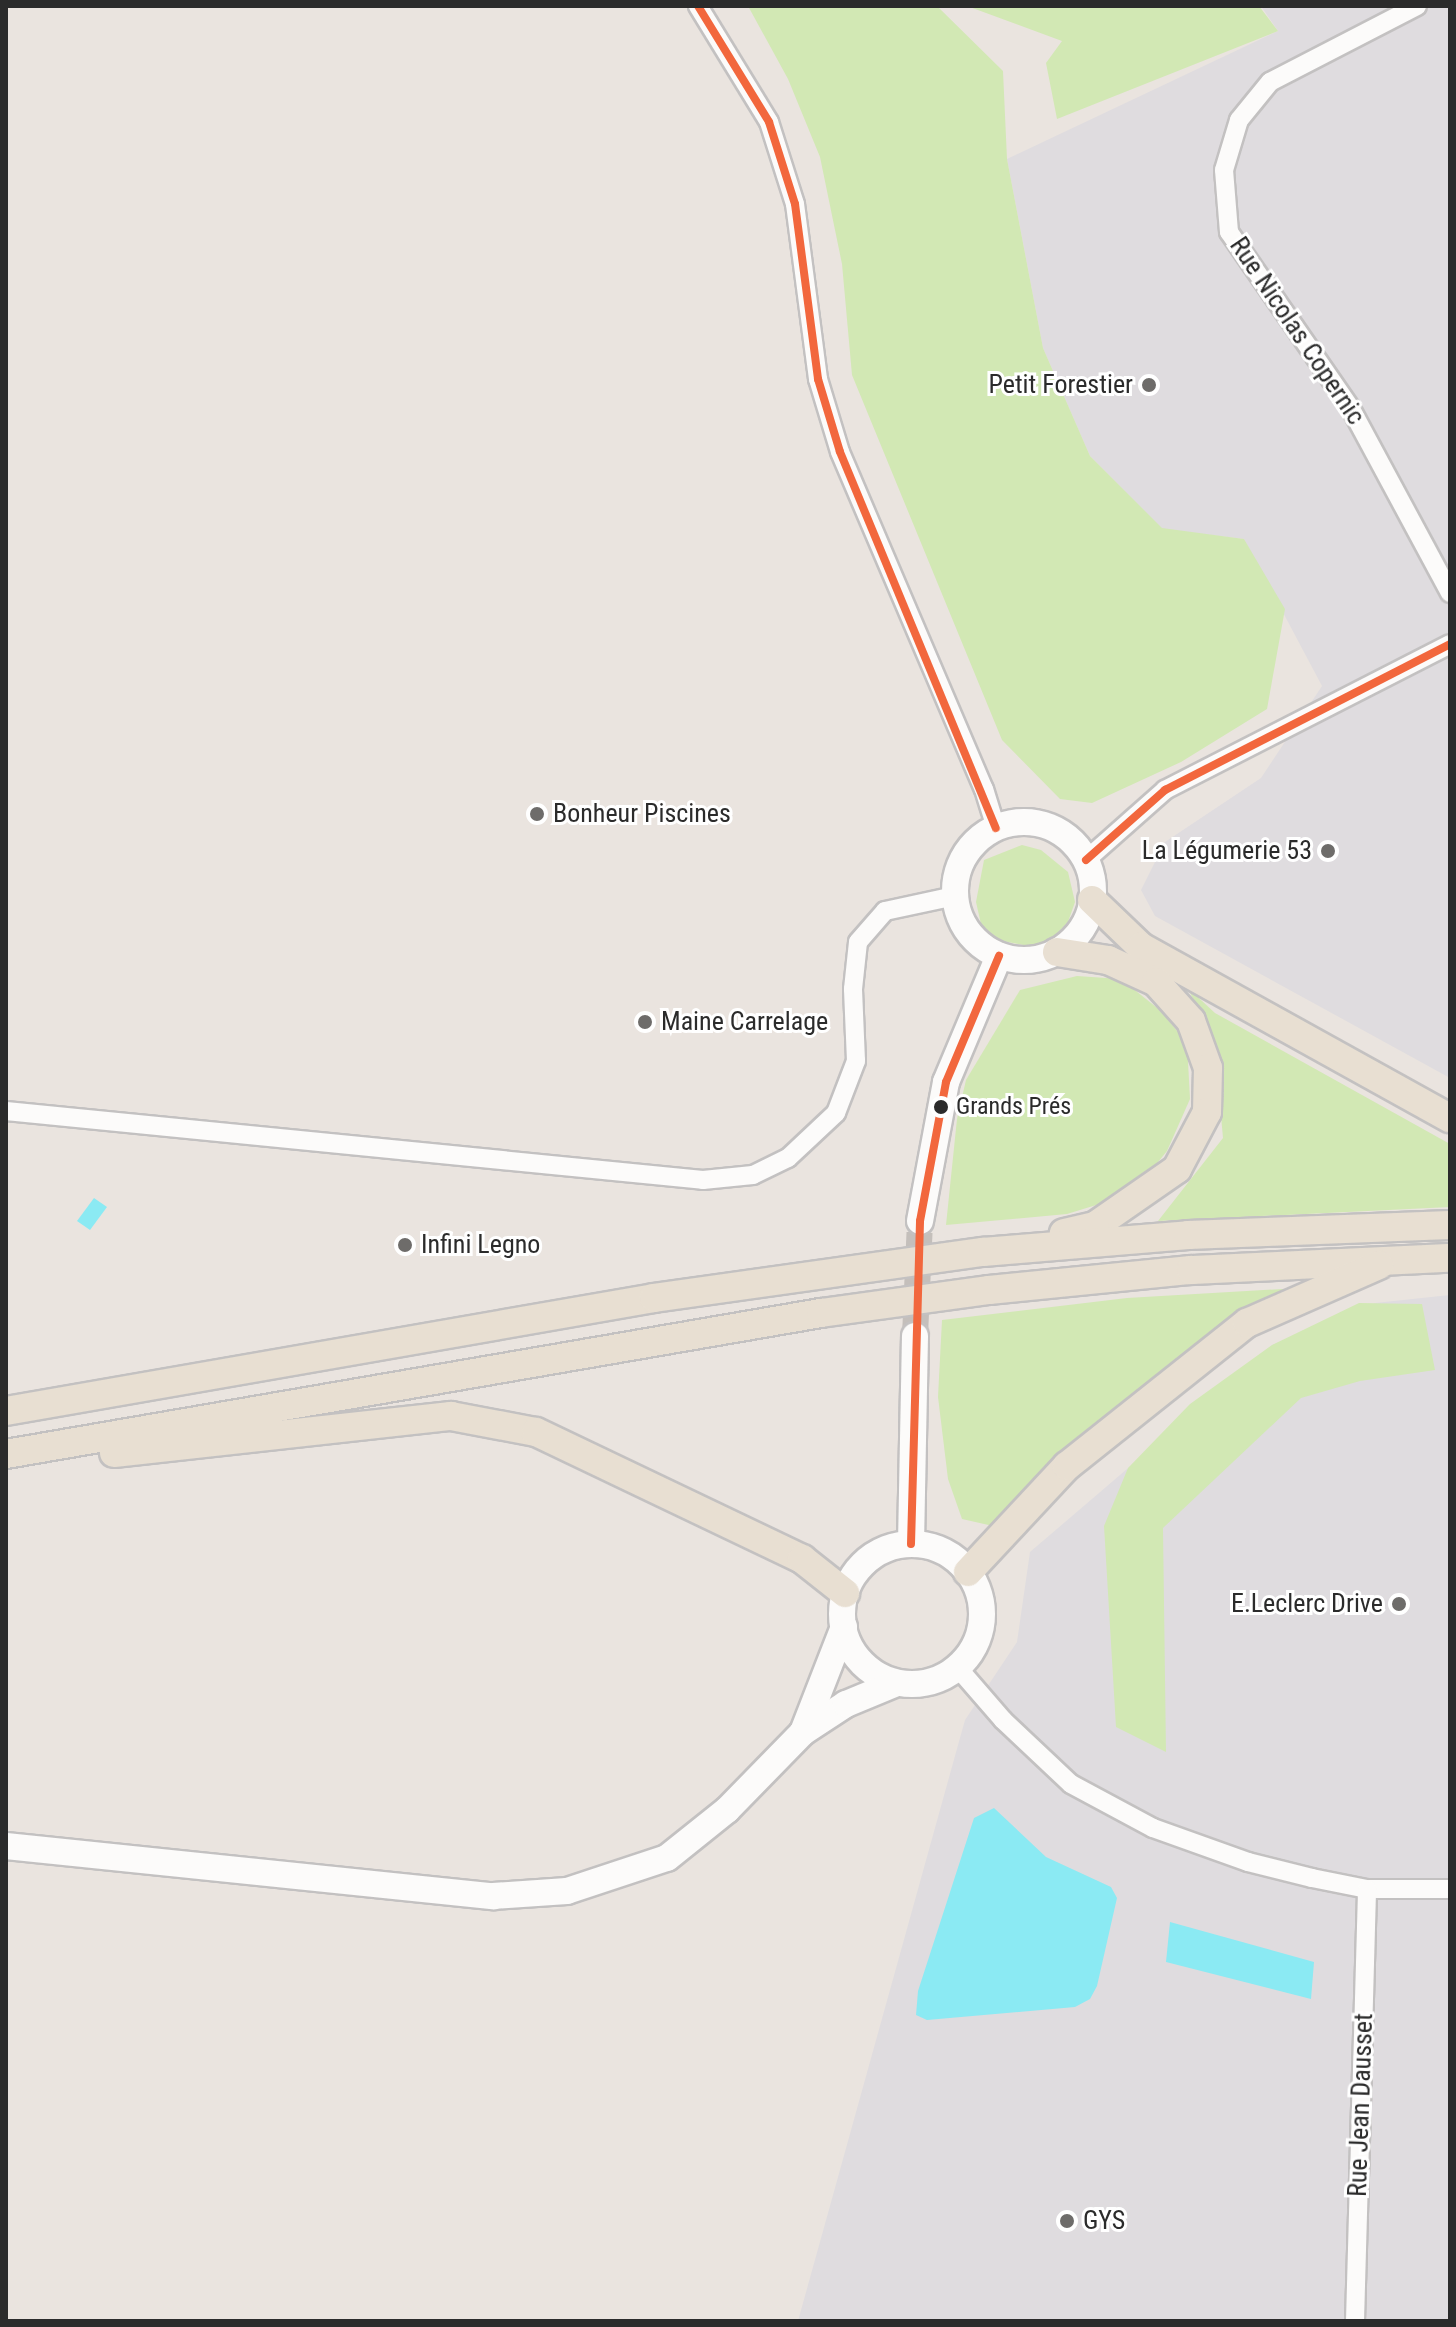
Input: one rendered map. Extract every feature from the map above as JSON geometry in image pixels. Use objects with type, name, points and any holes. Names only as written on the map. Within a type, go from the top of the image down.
[{"type":"main road","points":[[1092,900],[1141,947],[1450,1118]]},
{"type":"main road","points":[[983,1252],[1095,1226],[1139,1200],[1177,1169],[1207,1112],[1208,1068],[1191,1021],[1156,982],[1108,960],[1057,952]]},
{"type":"main road","points":[[6,1411],[654,1298],[983,1252],[1188,1235],[1450,1225]]},
{"type":"main road","points":[[968,1572],[1067,1466],[1247,1323],[1394,1258]]},
{"type":"main road","points":[[6,1454],[837,1311],[1191,1270],[1394,1258],[1450,1258]]},
{"type":"main road","points":[[6,1465],[451,1416],[536,1432],[802,1559],[845,1593]]},
{"type":"street","points":[[698,6],[769,122],[795,204],[818,379],[840,452],[984,789],[996,828]]},
{"type":"street","name":"Rue Nicolas Copernic","points":[[1417,6],[1270,82],[1239,120],[1224,170],[1229,232],[1351,409],[1450,593]]},
{"type":"street","points":[[1086,860],[1165,790],[1450,644]]},
{"type":"street","points":[[1037,823],[1066,836],[1086,860],[1092,900],[1074,939],[1057,952],[1038,959],[999,956],[968,932],[955,896],[964,856],[996,828],[1037,823]]},
{"type":"street","points":[[6,1111],[703,1180],[753,1175],[788,1158],[836,1113],[856,1061],[853,989],[858,942],[885,911],[955,896]]},
{"type":"street","points":[[920,1221],[946,1082],[999,956]]},
{"type":"street","points":[[911,1544],[915,1336]]},
{"type":"street","points":[[6,1846],[493,1896],[567,1891],[628,1875],[692,1841],[803,1732],[846,1704],[897,1683],[940,1679],[958,1668],[980,1632],[978,1591],[968,1572],[933,1547],[911,1544],[870,1558],[845,1593],[844,1627],[803,1732]]},
{"type":"street","points":[[844,1627],[860,1662],[897,1683]]},
{"type":"street","points":[[958,1668],[1071,1784],[1153,1828],[1235,1857],[1367,1889],[1450,1889]]},
{"type":"street","name":"Rue Jean Dausset","points":[[1355,2321],[1367,1889]]},
{"type":"shaded area","points":[[1261,6],[1450,6],[1450,1078],[1155,916],[1141,890],[1165,842],[1261,778],[1322,686],[1244,539],[1162,529],[1090,456],[1043,348],[1007,159],[1278,31]]},
{"type":"shaded area","points":[[1450,1295],[1450,2321],[798,2321],[965,1720],[1017,1642],[1030,1552],[1272,1345],[1375,1303]]},
{"type":"green space","points":[[748,6],[937,6],[1003,71],[1007,159],[1043,348],[1090,456],[1162,528],[1244,539],[1285,609],[1267,709],[1181,762],[1092,803],[1060,799],[1002,740],[852,375],[842,264],[820,157],[788,79]]},
{"type":"green space","points":[[967,6],[1259,6],[1278,31],[1057,119],[1046,63],[1062,41]]},
{"type":"green space","points":[[1022,845],[1041,850],[1068,872],[1075,902],[1068,922],[1052,939],[1033,947],[998,940],[981,924],[976,902],[984,860]]},
{"type":"green space","points":[[1077,976],[1121,979],[1161,1011],[1187,1043],[1190,1099],[1167,1151],[1132,1194],[1067,1214],[946,1225],[957,1119],[966,1080],[1020,990]]},
{"type":"green space","points":[[1187,987],[1215,1013],[1450,1144],[1450,1207],[1158,1221],[1223,1138],[1214,1039]]},
{"type":"green space","points":[[1299,1288],[993,1526],[962,1519],[948,1479],[938,1397],[942,1320],[1127,1298]]},
{"type":"green space","points":[[1359,1303],[1422,1304],[1435,1370],[1360,1381],[1301,1398],[1163,1528],[1166,1752],[1116,1727],[1104,1526],[1128,1468],[1190,1404],[1272,1345]]},
{"type":"water","points":[[94,1198],[107,1207],[90,1230],[77,1221]]},
{"type":"water","points":[[994,1808],[1046,1857],[1111,1887],[1117,1898],[1097,1986],[1090,1999],[1075,2007],[927,2020],[916,2015],[918,1991],[974,1818]]},
{"type":"water","points":[[1170,1922],[1314,1962],[1311,1999],[1166,1962]]},
{"type":"tunnel","points":[[915,1336],[920,1221]]},
{"type":"transit line","points":[[698,6],[769,122],[795,204],[818,379],[840,452],[996,828]]},
{"type":"transit line","points":[[1086,860],[1165,790],[1450,644]]},
{"type":"transit line","points":[[911,1544],[920,1221],[946,1082],[999,956]]},
{"type":"place","name":"Petit Forestier","points":[[1149,385]]},
{"type":"place","name":"Bonheur Piscines","points":[[537,814]]},
{"type":"place","name":"La Légumerie 53","points":[[1328,851]]},
{"type":"place","name":"Maine Carrelage","points":[[645,1022]]},
{"type":"place","name":"Grands Prés","points":[[941,1107]]},
{"type":"place","name":"Infini Legno","points":[[405,1245]]},
{"type":"place","name":"E.Leclerc Drive","points":[[1399,1604]]},
{"type":"place","name":"GYS","points":[[1067,2221]]}]
